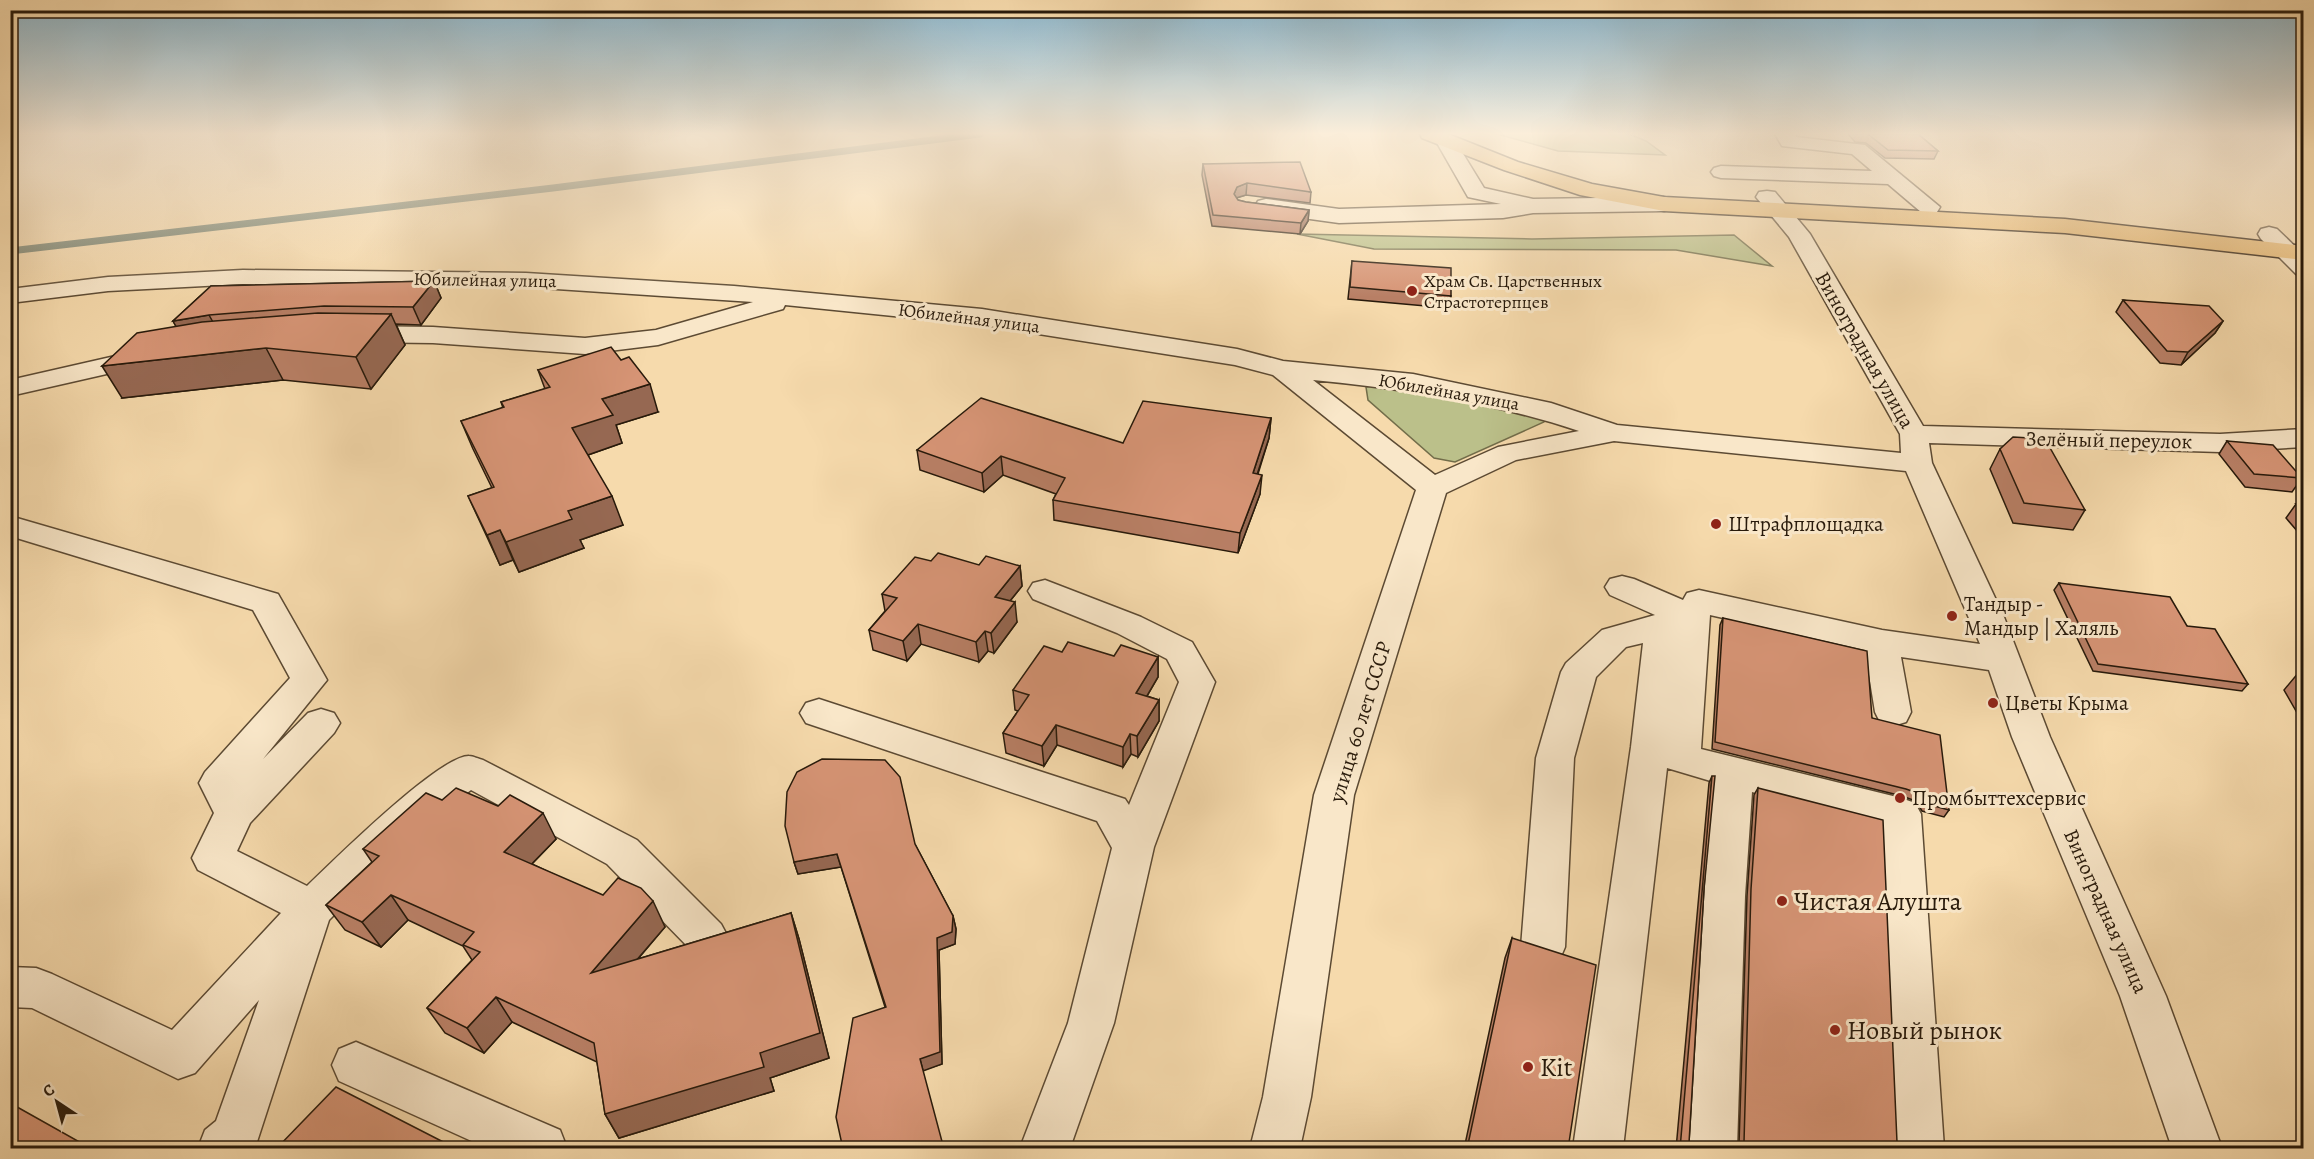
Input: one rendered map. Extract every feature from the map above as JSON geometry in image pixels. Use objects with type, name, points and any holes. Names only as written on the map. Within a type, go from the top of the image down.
[{"type":"highway","points":[[1583,188],[1664,204],[1929,207],[2285,246]]},
{"type":"highway","points":[[1649,188],[1774,205],[2065,226],[2285,246],[2304,236]]},
{"type":"street","points":[[1474,188],[1476,192],[1533,206]]},
{"type":"street","points":[[1906,188],[1929,207]]},
{"type":"street","points":[[1246,204],[1338,216],[1503,212],[1533,206],[1600,207],[1664,204]]},
{"type":"street","name":"Виноградная улица","points":[[1774,205],[1799,234],[1916,448],[1987,617],[2053,790],[2143,996],[2197,1149]]},
{"type":"street","points":[[2285,246],[2304,269]]},
{"type":"street","name":"Юбилейная улица","points":[[10,296],[108,284],[243,277],[526,280],[794,299],[993,318],[1237,357],[1282,369],[1413,382],[1541,409],[1614,433],[1916,448]]},
{"type":"street","points":[[333,334],[433,334],[585,346],[658,337],[794,299]]},
{"type":"street","points":[[10,388],[100,365],[165,353]]},
{"type":"street","points":[[1282,369],[1432,488],[1508,453],[1614,433]]},
{"type":"street","name":"Зелёный переулок","points":[[1916,448],[2220,443],[2304,438]]},
{"type":"street","name":"улица 60 лет СССР","points":[[1275,1149],[1287,1097],[1335,795],[1432,488]]},
{"type":"street","points":[[10,526],[266,602],[309,680],[219,783],[234,813]]},
{"type":"street","points":[[1622,587],[1677,622]]},
{"type":"street","points":[[1045,591],[1129,625],[1180,651],[1197,682],[1133,847],[1091,1023],[1045,1149]]},
{"type":"street","points":[[1544,947],[1555,758],[1579,672],[1614,638],[1677,622],[1699,601],[1882,642],[2002,660]]},
{"type":"street","points":[[1677,622],[1681,759],[1901,814],[1918,1149]]},
{"type":"street","points":[[1598,1149],[1650,747],[1677,622]]},
{"type":"street","points":[[1882,642],[1884,668],[1893,712]]},
{"type":"street","points":[[819,713],[1111,810],[1133,847]]},
{"type":"street","points":[[312,909],[213,858],[234,813],[321,723]]},
{"type":"street","points":[[10,987],[36,987],[178,1057],[312,909],[410,814],[469,771],[622,852],[706,937]]},
{"type":"street","points":[[1712,1149],[1724,896],[1734,773]]},
{"type":"street","points":[[223,1149],[235,1137],[312,909]]},
{"type":"street","points":[[356,1065],[542,1149]]},
{"type":"green space","points":[[1297,234],[1532,239],[1734,235],[1772,266],[1676,250],[1374,249]]},
{"type":"green space","points":[[1383,384],[1548,416],[1544,422],[1455,462],[1434,458],[1368,400],[1366,387]]},
{"type":"building","points":[[1208,188],[1237,188],[1234,194],[1238,200],[1309,210],[1301,223],[1213,215]]},
{"type":"building","points":[[1283,188],[1310,188],[1311,192]]},
{"type":"building","points":[[1352,261],[1451,268],[1451,296],[1350,287]]},
{"type":"building","points":[[434,281],[413,307],[324,306],[209,315],[173,321],[211,286]]},
{"type":"building","points":[[2123,300],[2209,306],[2223,321],[2188,352],[2167,351]]},
{"type":"building","points":[[318,313],[391,314],[356,357],[266,348],[102,366],[137,333],[202,322]]},
{"type":"building","points":[[611,347],[621,360],[629,357],[650,384],[602,399],[613,415],[572,428],[612,496],[568,511],[572,519],[506,542],[500,530],[487,535],[468,496],[494,487],[461,421],[504,407],[501,402],[550,387],[538,370]]},
{"type":"building","points":[[981,398],[1123,443],[1143,401],[1271,418],[1253,473],[1262,475],[1240,533],[1053,500],[1065,478],[1001,456],[982,473],[917,450]]},
{"type":"building","points":[[2013,437],[2045,439],[2085,510],[2024,503],[2000,449]]},
{"type":"building","points":[[2227,441],[2273,445],[2302,478],[2254,474]]},
{"type":"building","points":[[2296,504],[2304,505],[2304,513]]},
{"type":"building","points":[[938,553],[979,565],[986,556],[1020,566],[995,597],[1015,602],[991,633],[985,631],[976,642],[918,624],[903,641],[869,630],[897,598],[882,594],[915,557],[931,561]]},
{"type":"building","points":[[2059,583],[2170,597],[2187,626],[2215,629],[2248,684],[2098,664]]},
{"type":"building","points":[[1723,618],[1867,651],[1872,718],[1940,735],[1949,810],[1927,804],[1920,794],[1906,789],[1715,742]]},
{"type":"building","points":[[1068,642],[1114,656],[1121,645],[1158,657],[1136,693],[1159,700],[1137,736],[1130,734],[1123,747],[1056,725],[1042,746],[1003,733],[1029,695],[1013,690],[1044,646],[1062,652]]},
{"type":"building","points":[[822,759],[885,760],[900,777],[915,844],[953,916],[952,932],[937,938],[940,1052],[920,1059],[944,1149],[843,1149],[836,1117],[853,1018],[886,1007],[837,854],[794,862],[785,826],[787,792],[797,772]]},
{"type":"building","points":[[1712,776],[1715,776],[1704,889],[1689,1143],[1741,1144],[1744,1142],[1751,889],[1758,788],[1883,820],[1897,1142],[1899,1144],[1952,1142],[1952,1149],[1680,1149]]},
{"type":"building","points":[[456,788],[498,806],[510,795],[543,813],[504,852],[603,895],[618,878],[641,888],[653,901],[591,973],[791,913],[820,1033],[760,1053],[764,1067],[605,1114],[594,1043],[496,997],[467,1028],[427,1008],[480,952],[463,945],[474,932],[391,895],[362,922],[326,905],[379,856],[363,849],[426,793],[442,800]]},
{"type":"building","name":"Kit","points":[[1512,938],[1596,965],[1568,1149],[1467,1149]]},
{"type":"building","points":[[336,1087],[457,1149],[276,1149]]},
{"type":"building","points":[[10,1103],[92,1149],[10,1149]]},
{"type":"waterway","points":[[10,251],[552,188]]},
{"type":"place","name":"Храм Св. Царственных Страстотерпцев","points":[[1412,291]]},
{"type":"place","name":"Штрафплощадка","points":[[1716,524]]},
{"type":"place","name":"Тандыр - Мандыр | Халяль","points":[[1952,616]]},
{"type":"place","name":"Цветы Крыма","points":[[1993,703]]},
{"type":"place","name":"Промбыттехсервис","points":[[1900,798]]},
{"type":"place","name":"Чистая Алушта","points":[[1782,901]]},
{"type":"place","name":"Новый рынок","points":[[1835,1030]]},
{"type":"place","name":"Kit","points":[[1528,1067]]}]
